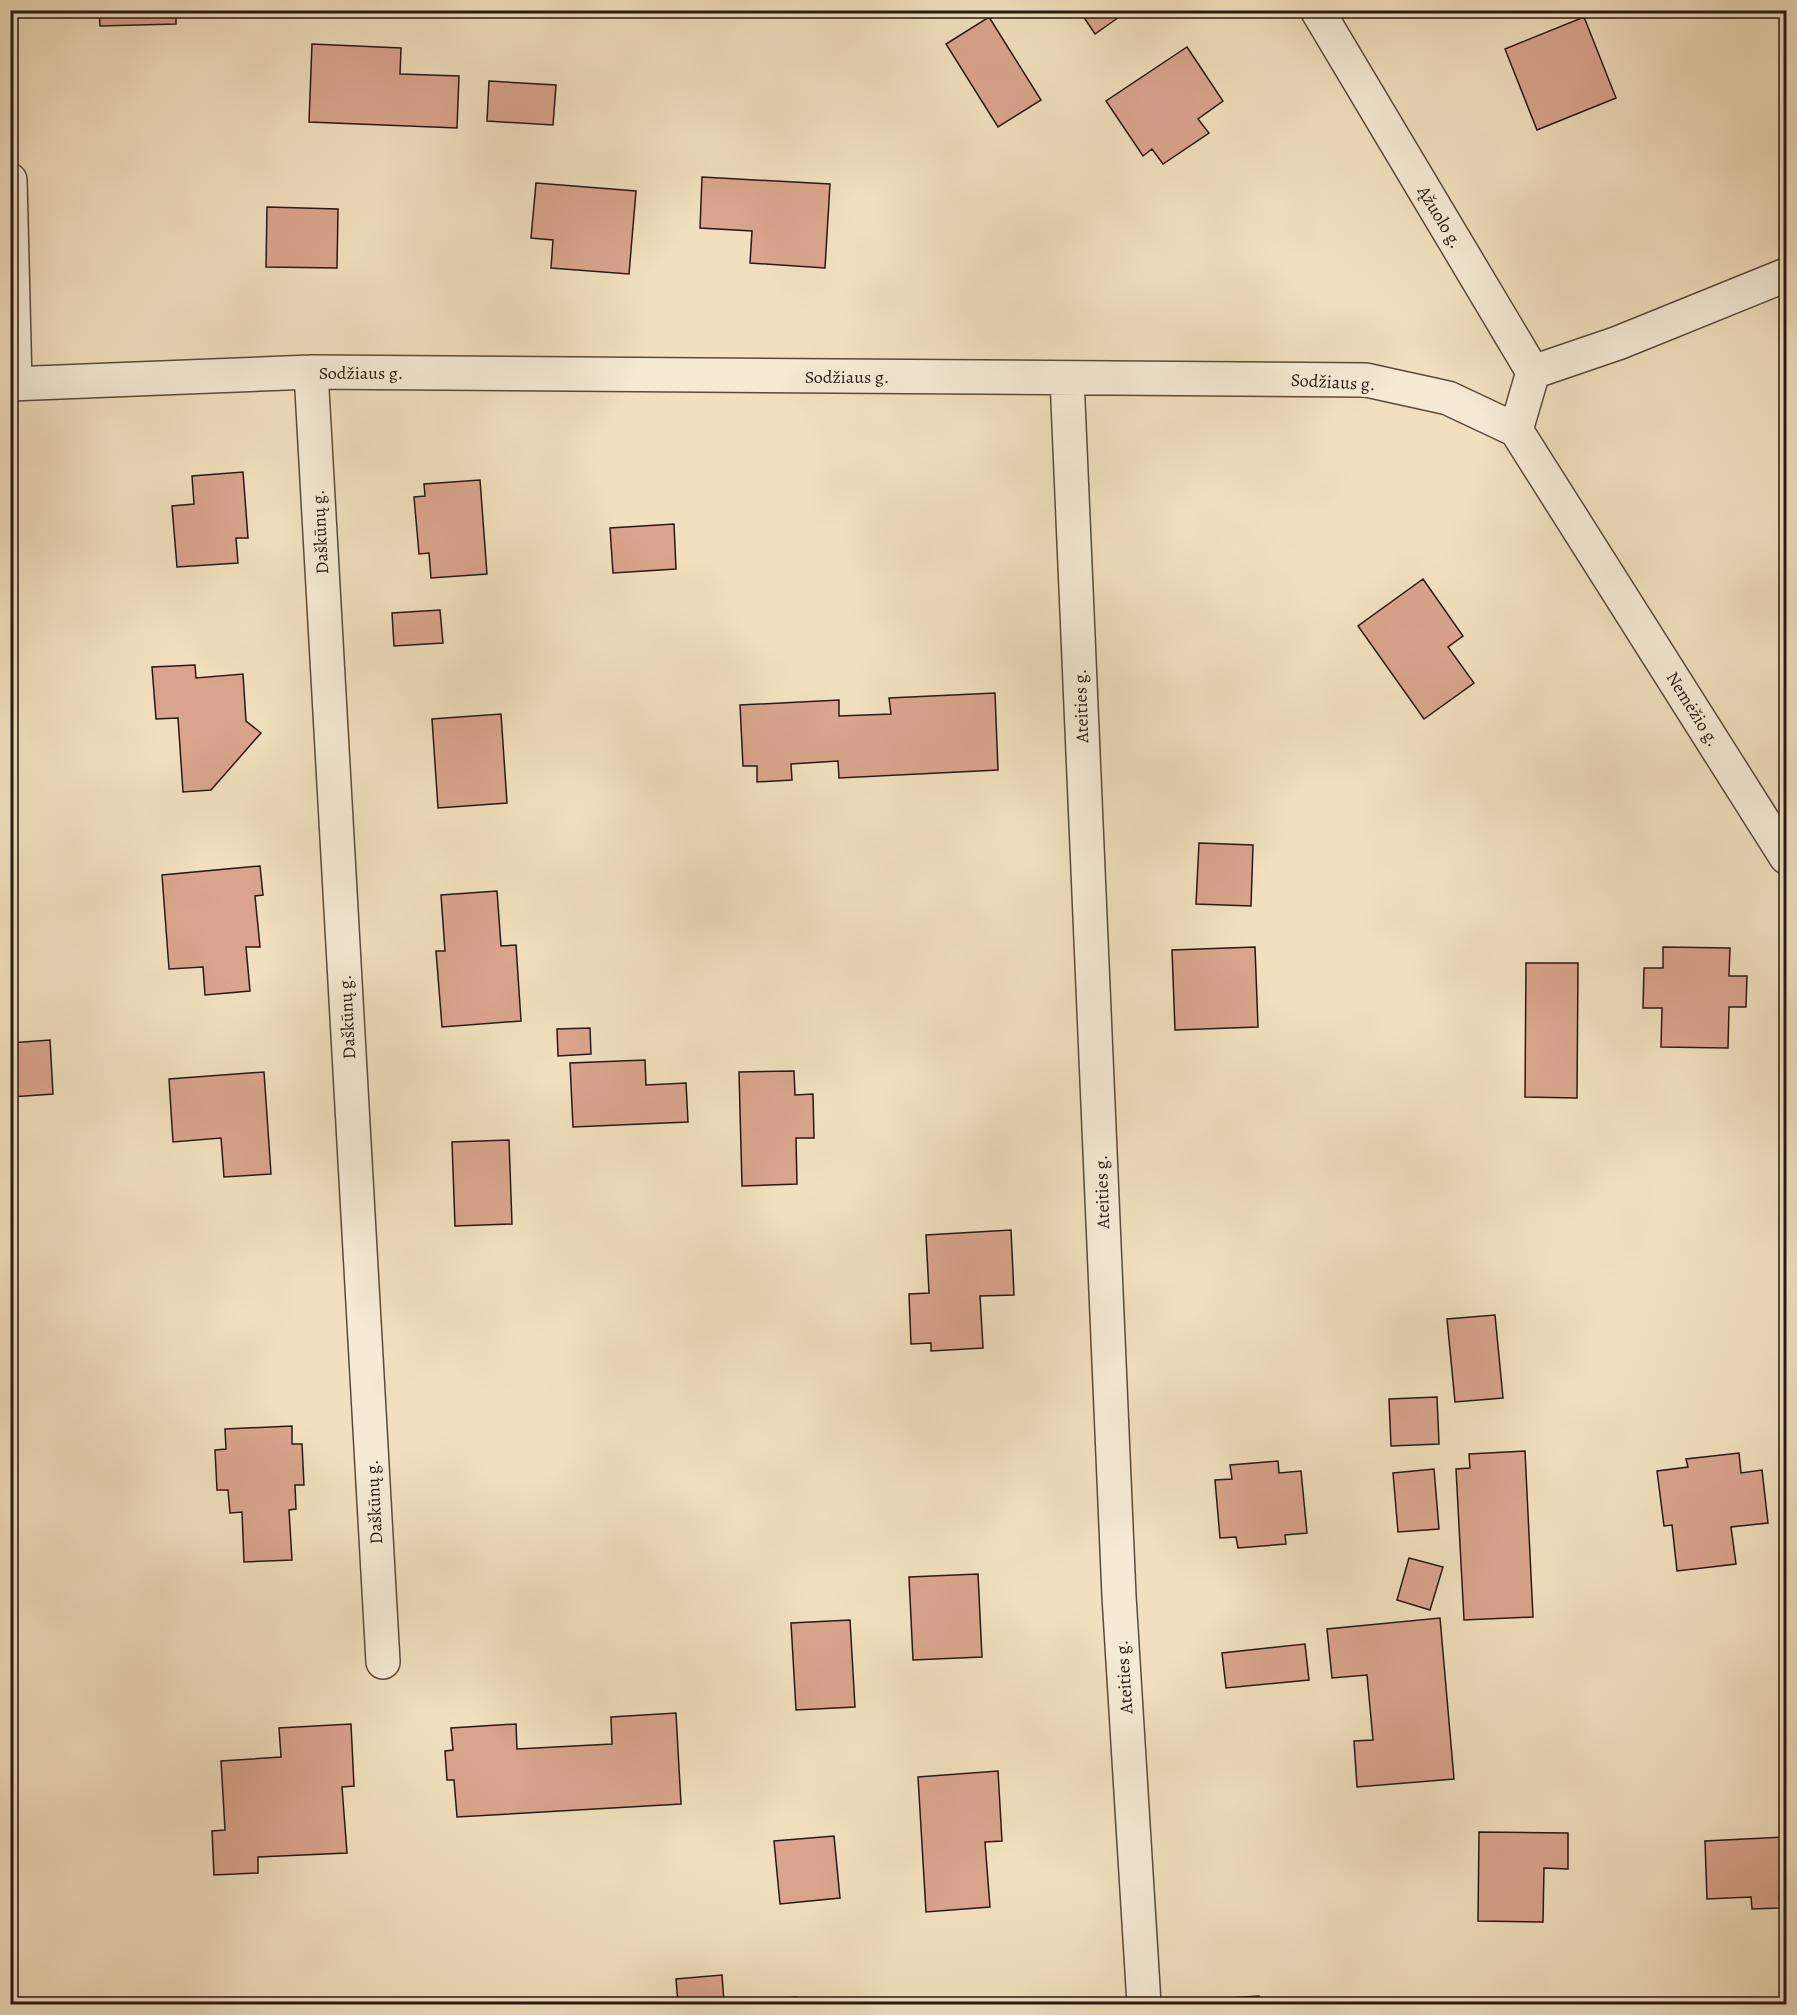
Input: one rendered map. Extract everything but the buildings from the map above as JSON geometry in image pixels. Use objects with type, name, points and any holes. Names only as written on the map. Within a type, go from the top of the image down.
[{"type":"street","name":"Ąžuolo g.","points":[[1317,10],[1533,372]]},
{"type":"street","name":"Sodžiaus g.","points":[[10,180],[13,384],[311,372],[1366,380],[1448,399],[1516,430]]},
{"type":"street","points":[[1516,430],[1533,372],[1618,343],[1786,275]]},
{"type":"street","name":"Daškūnų g.","points":[[311,372],[383,1662]]},
{"type":"street","name":"Ateities g.","points":[[1067,378],[1119,1596],[1144,2004]]},
{"type":"street","name":"Nemėžio g.","points":[[1516,430],[1786,857]]}]
